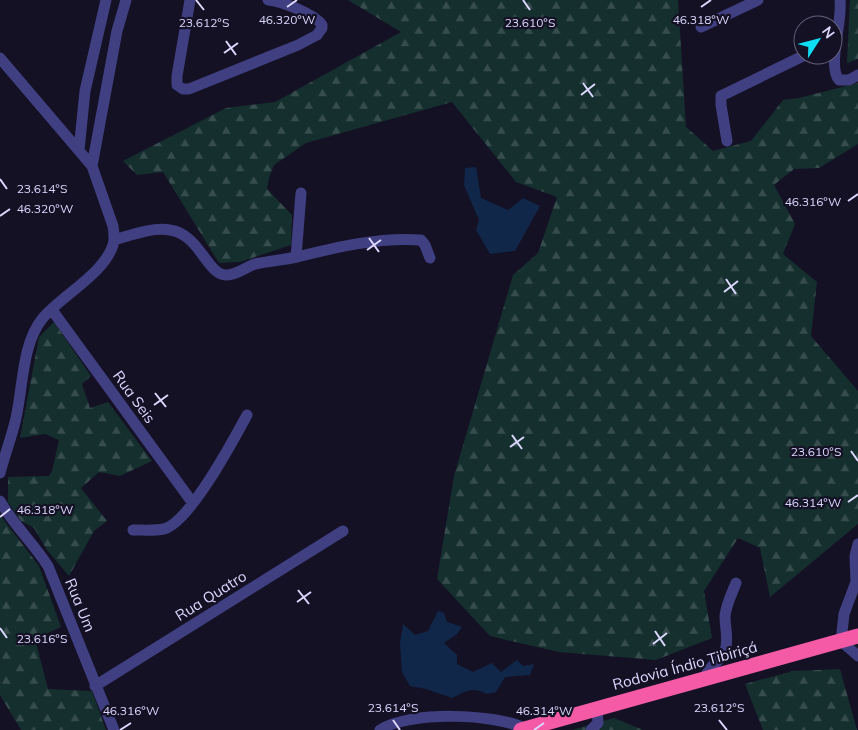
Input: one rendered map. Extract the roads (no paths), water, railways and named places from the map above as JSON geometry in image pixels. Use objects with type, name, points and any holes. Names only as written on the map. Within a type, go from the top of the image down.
[{"type":"highway","name":"Rodovia Índio Tibiriçá","points":[[524,729],[858,636]]},
{"type":"street","points":[[80,150],[85,91],[106,0]]},
{"type":"street","points":[[92,166],[117,31],[126,0]]},
{"type":"street","points":[[190,0],[177,76],[178,85],[183,89],[189,89],[311,39],[320,32],[322,28],[319,21],[314,17],[277,0],[268,0]]},
{"type":"street","points":[[701,27],[758,0]]},
{"type":"street","points":[[838,15],[840,0]]},
{"type":"street","points":[[0,58],[92,166],[113,226],[114,240],[107,258],[97,270],[52,310],[38,326],[30,341],[16,419],[0,473]]},
{"type":"street","points":[[727,141],[721,96],[793,61]]},
{"type":"street","points":[[833,65],[836,77],[843,81],[858,75]]},
{"type":"street","points":[[296,257],[301,193]]},
{"type":"street","points":[[114,240],[153,230],[180,232],[197,246],[217,273],[226,275],[255,264],[296,257],[327,249],[384,241],[419,240],[424,242],[430,258]]},
{"type":"street","name":"Rua Seis","points":[[52,310],[192,502]]},
{"type":"street","points":[[133,530],[165,528],[180,518],[213,473],[247,414]]},
{"type":"street","name":"Rua Um","points":[[0,501],[48,566],[114,730]]},
{"type":"street","name":"Rua Quatro","points":[[96,686],[343,531]]},
{"type":"street","points":[[858,544],[855,556],[856,582],[844,614],[842,641],[858,656]]},
{"type":"street","points":[[704,679],[708,669],[722,657],[725,651],[727,638],[726,610],[736,583]]},
{"type":"street","points":[[591,730],[598,723],[597,708]]},
{"type":"street","points":[[380,730],[394,723],[432,717],[490,719],[517,724],[524,729]]},
{"type":"water","points":[[476,167],[481,198],[508,210],[523,198],[540,206],[515,251],[490,254],[476,230],[479,220],[464,185],[465,168]]},
{"type":"water","points":[[438,611],[444,613],[447,622],[462,627],[457,634],[444,643],[457,655],[457,664],[473,672],[492,663],[501,672],[517,660],[523,666],[534,664],[530,675],[505,677],[496,692],[487,694],[477,690],[469,690],[452,698],[426,689],[410,686],[402,672],[400,644],[403,624],[415,635],[428,631]]}]
